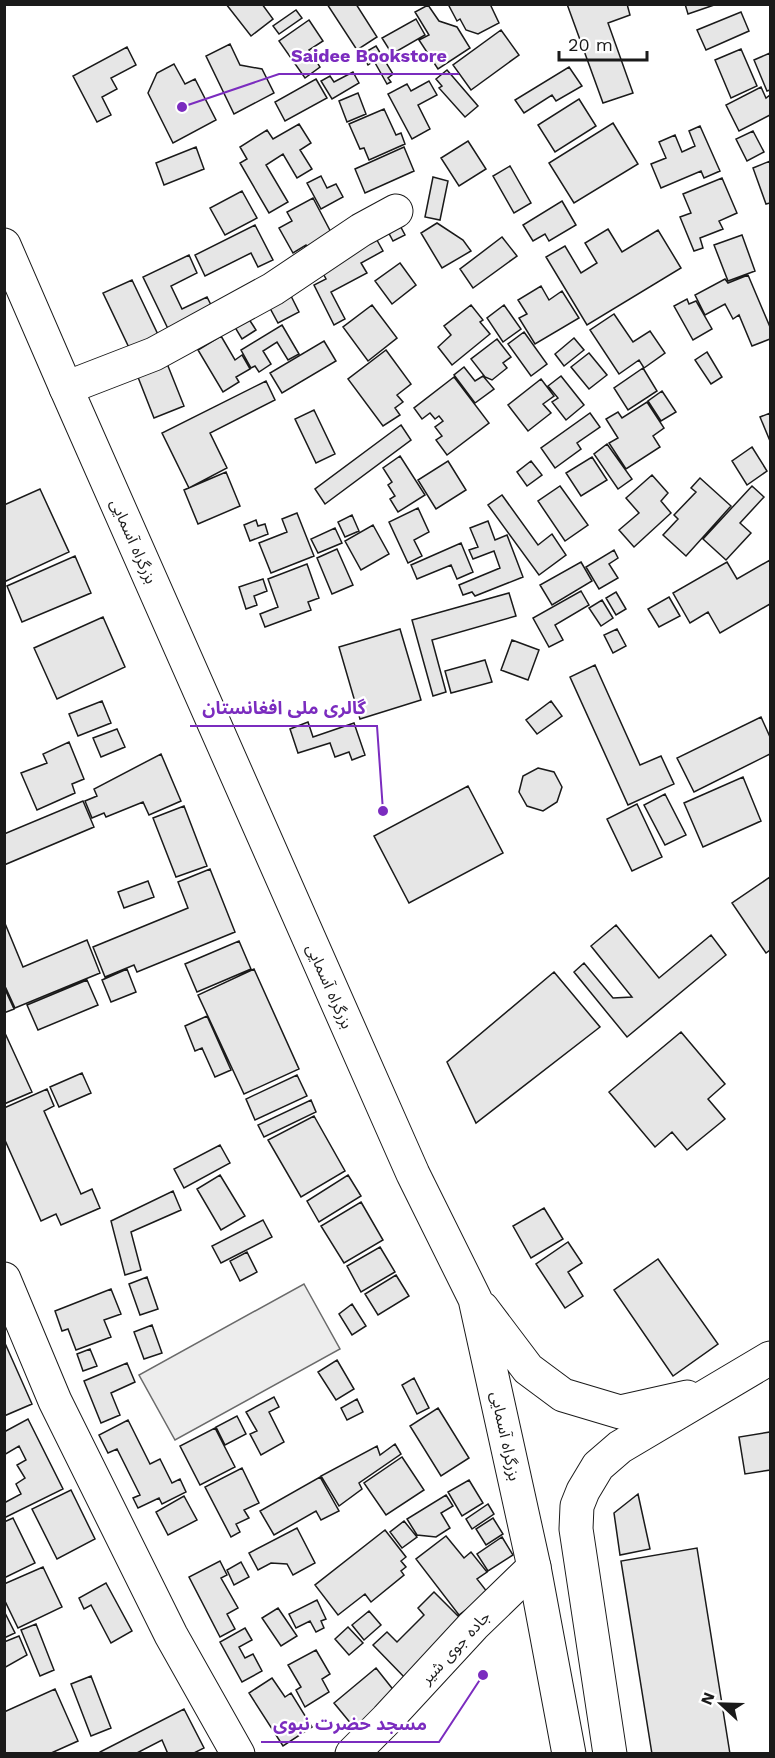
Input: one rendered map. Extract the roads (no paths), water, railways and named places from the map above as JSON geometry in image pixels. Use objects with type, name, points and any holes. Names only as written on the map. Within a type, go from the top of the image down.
[{"type":"main road","points":[[66,388],[154,354],[273,289],[362,230],[396,211]]},
{"type":"main road","name":"بزرگراه آسمایی","points":[[4,245],[413,1174],[475,1299],[534,1567],[569,1754]]},
{"type":"main road","points":[[4,1279],[56,1401],[171,1635],[238,1754]]},
{"type":"main road","points":[[475,1299],[528,1369],[563,1395],[620,1412],[718,1390]]},
{"type":"main road","points":[[610,1754],[576,1529],[577,1506],[583,1491],[598,1466],[620,1447],[771,1358]]},
{"type":"main road","name":"جاده جوی شیر","points":[[352,1754],[473,1626],[534,1567]]},
{"type":"place","name":"Saidee Bookstore","points":[[182,107]]},
{"type":"place","name":"گالری ملی افغانستان","points":[[383,811]]},
{"type":"place","name":"مسجد حضرت نبوی","points":[[483,1675]]}]
